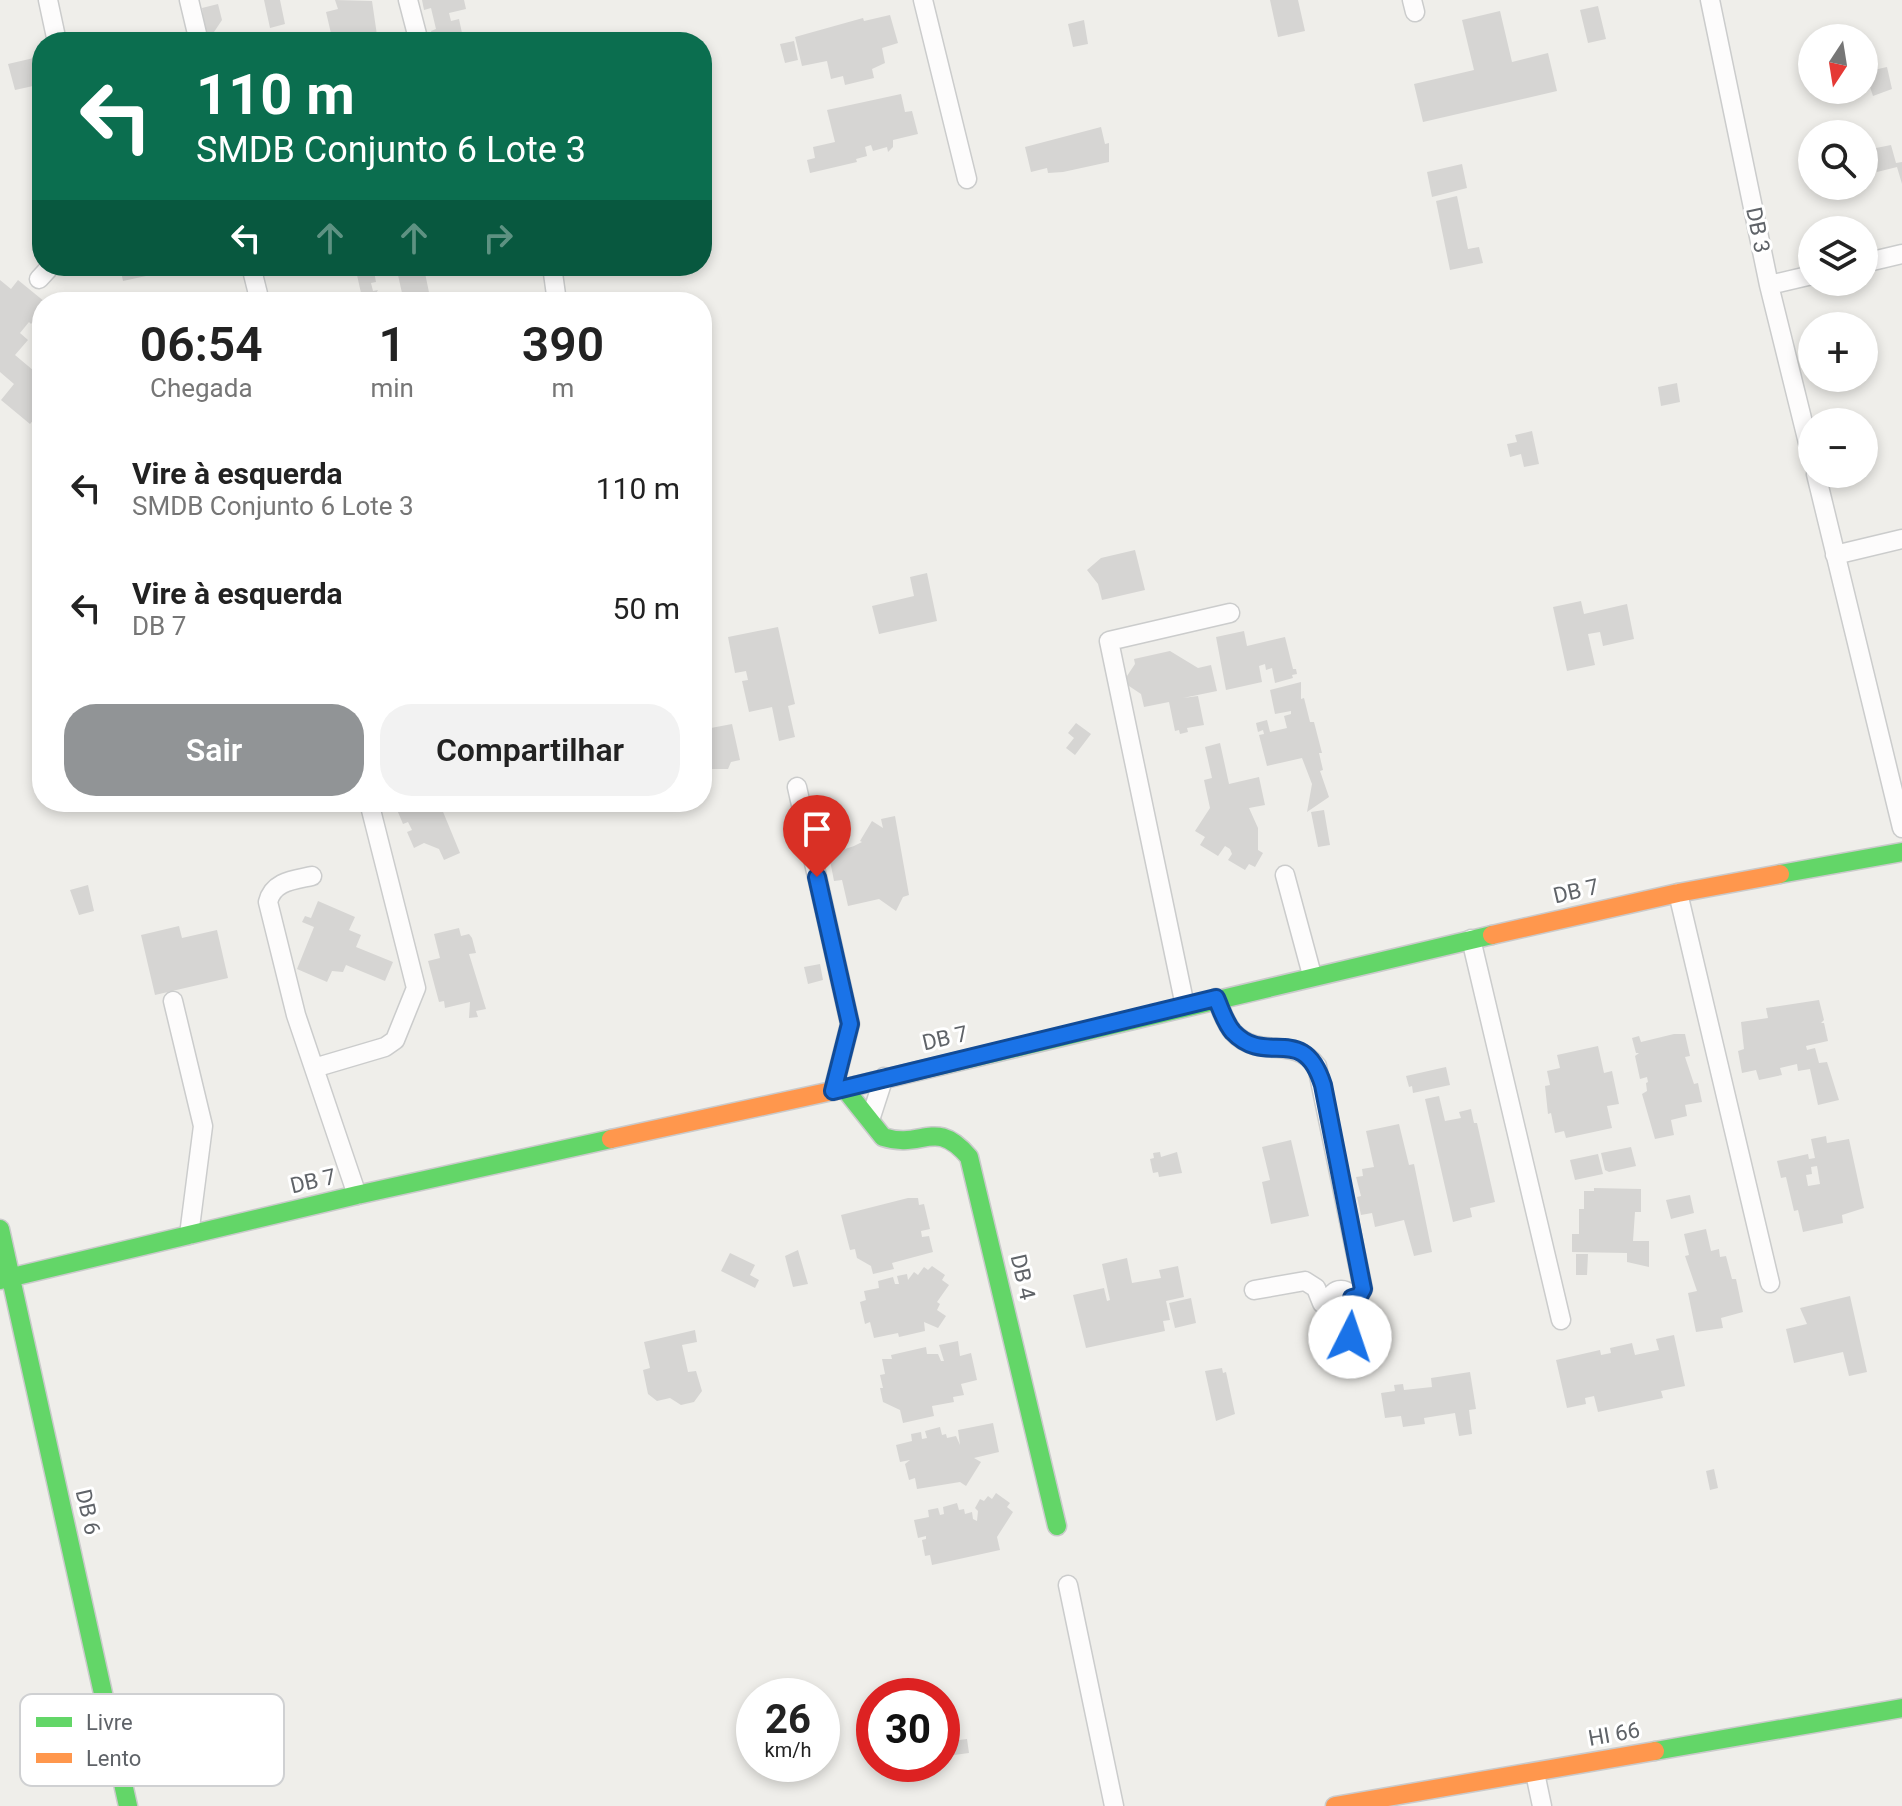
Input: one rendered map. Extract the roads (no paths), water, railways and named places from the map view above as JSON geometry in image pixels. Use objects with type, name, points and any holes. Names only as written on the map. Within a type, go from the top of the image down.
[{"type":"street","points":[[48,0],[55,32]]},
{"type":"street","points":[[189,0],[197,32]]},
{"type":"street","points":[[408,0],[416,32]]},
{"type":"street","points":[[923,0],[967,179]]},
{"type":"street","name":"DB 3","points":[[1710,0],[1769,285],[1799,408]]},
{"type":"street","points":[[1878,260],[1902,254]]},
{"type":"street","points":[[1769,285],[1798,278]]},
{"type":"street","points":[[1819,488],[1902,828]]},
{"type":"street","points":[[1835,555],[1902,539]]},
{"type":"street","points":[[1185,1006],[1109,641],[1230,613]]},
{"type":"street","points":[[797,787],[850,1024],[838,1090]]},
{"type":"street","points":[[314,1068],[385,1047],[395,1040],[416,988],[372,812]]},
{"type":"street","name":"DB 7","points":[[5,1279],[357,1195],[838,1090],[1471,939],[1678,893],[1902,852]]},
{"type":"street","points":[[1285,875],[1312,975]]},
{"type":"street","points":[[312,876],[280,884],[271,892],[268,902],[296,1015],[357,1195]]},
{"type":"street","points":[[1678,893],[1770,1283]]},
{"type":"street","points":[[1471,939],[1561,1320]]},
{"type":"street","points":[[1216,998],[1231,1030],[1240,1038],[1265,1049],[1291,1048],[1309,1057],[1317,1066],[1363,1289],[1359,1296],[1342,1304],[1322,1303],[1316,1288],[1305,1281],[1254,1290]]},
{"type":"street","points":[[173,1001],[203,1126],[189,1235]]},
{"type":"street","points":[[870,1120],[884,1077]]},
{"type":"street","name":"DB 4","points":[[838,1090],[870,1120],[880,1136],[894,1141],[943,1135],[953,1138],[969,1157],[1057,1526]]},
{"type":"street","name":"DB 6","points":[[0,1229],[5,1279],[102,1694]]},
{"type":"street","points":[[1342,1304],[1350,1337]]},
{"type":"street","points":[[1068,1585],[1114,1806]]},
{"type":"street","name":"HI 66","points":[[1335,1806],[1902,1708]]},
{"type":"street","points":[[1535,1773],[1542,1806]]},
{"type":"street","name":"DB 6","points":[[123,1786],[128,1806]]}]
